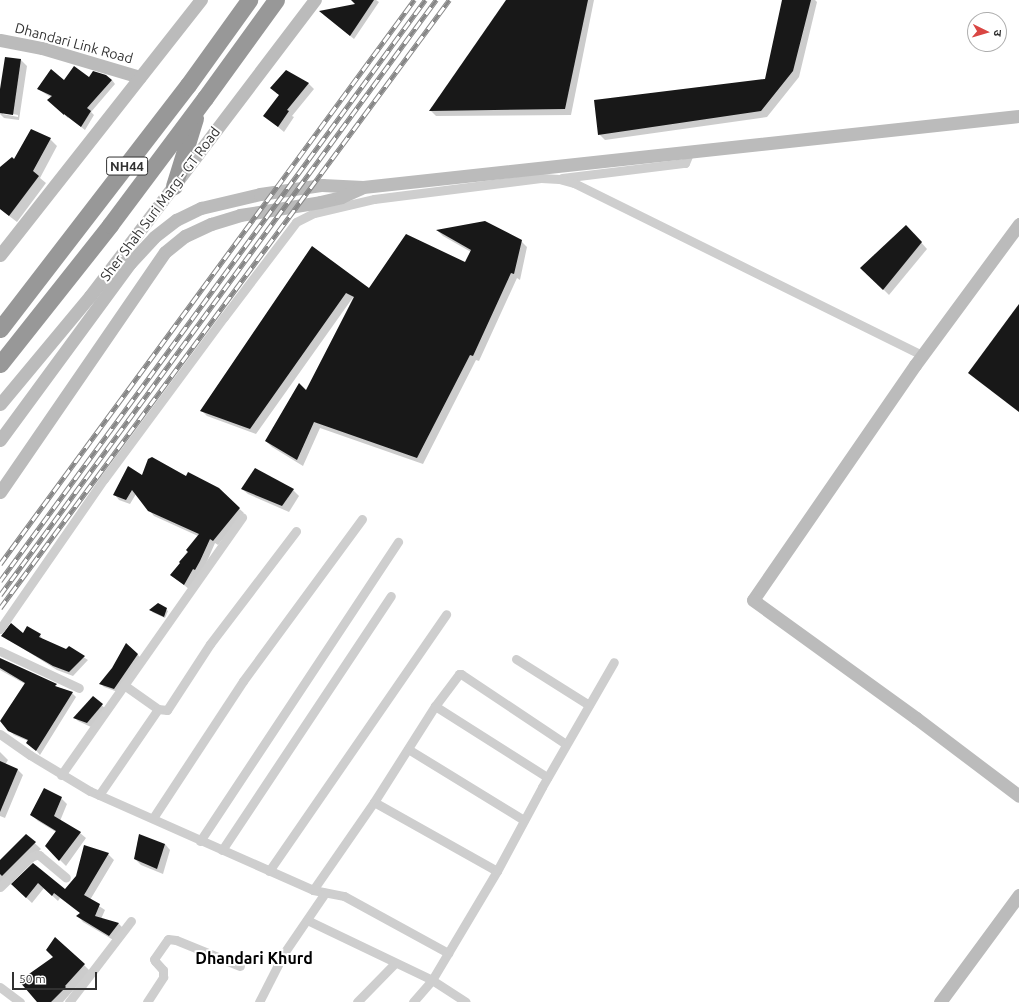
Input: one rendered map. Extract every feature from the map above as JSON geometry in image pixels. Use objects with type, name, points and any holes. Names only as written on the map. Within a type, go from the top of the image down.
[{"type":"highway","name":"NH44","points":[[0,329],[188,85],[250,0]]},
{"type":"highway","name":"NH44","points":[[199,107],[276,0]]},
{"type":"highway","points":[[174,186],[199,107]]},
{"type":"highway","name":"Sher Shah Suri Marg - GT Road","points":[[0,364],[110,224],[199,107]]},
{"type":"street","points":[[0,255],[201,0]]},
{"type":"street","name":"Sher Shah Suri Marg - GT Road","points":[[0,404],[90,296],[315,0]]},
{"type":"street","name":"Dhandari Link Road","points":[[0,40],[42,48],[140,77]]},
{"type":"street","points":[[0,440],[130,263],[154,237],[176,220],[201,208],[260,194],[322,185],[363,187],[1019,116]]},
{"type":"street","points":[[0,629],[104,478],[296,222],[314,213],[374,199],[540,178],[559,179],[685,163],[690,151]]},
{"type":"street","points":[[559,179],[574,183],[922,355]]},
{"type":"street","points":[[0,492],[148,274],[165,252],[185,236],[211,224],[240,215],[320,202],[341,197],[363,187]]},
{"type":"street","points":[[1017,231],[922,355],[753,600],[916,718],[1019,796]]},
{"type":"street","points":[[61,775],[242,517]]},
{"type":"street","points":[[153,818],[243,681],[362,519]]},
{"type":"street","points":[[124,686],[158,709],[167,710],[215,638],[296,531]]},
{"type":"street","points":[[200,841],[398,542]]},
{"type":"street","points":[[222,850],[392,596]]},
{"type":"street","points":[[269,871],[446,614]]},
{"type":"street","points":[[0,651],[79,688]]},
{"type":"street","points":[[516,659],[589,705]]},
{"type":"street","points":[[413,1002],[432,980],[497,871],[566,744],[614,662]]},
{"type":"street","points":[[313,890],[374,802],[435,706],[457,676],[461,674],[566,744]]},
{"type":"street","points":[[435,706],[548,777]]},
{"type":"street","points":[[99,795],[158,709]]},
{"type":"street","points":[[0,734],[61,775],[99,795],[313,890],[350,899],[448,953]]},
{"type":"street","points":[[408,749],[524,820]]},
{"type":"street","points":[[374,802],[497,871]]},
{"type":"street","points":[[0,887],[31,857],[36,855],[39,855],[66,878]]},
{"type":"street","points":[[259,1002],[284,953],[325,893]]},
{"type":"street","points":[[940,1002],[1019,895]]},
{"type":"street","points":[[307,920],[432,980],[466,1002]]},
{"type":"street","points":[[69,1002],[131,921]]},
{"type":"street","points":[[147,1002],[163,977],[163,970],[154,959],[168,939],[176,940],[240,966]]},
{"type":"street","points":[[357,1002],[395,963]]},
{"type":"street","points":[[0,987],[20,1002]]},
{"type":"building","points":[[351,0],[374,0],[350,36],[319,11],[355,4]]},
{"type":"building","points":[[506,0],[588,0],[565,109],[429,111]]},
{"type":"building","points":[[782,0],[811,0],[793,71],[761,111],[598,135],[594,100],[765,79]]},
{"type":"building","points":[[5,57],[21,59],[13,115],[0,113],[0,89]]},
{"type":"building","points":[[74,66],[89,77],[93,71],[106,75],[112,80],[87,108],[91,111],[81,127],[47,100],[52,96],[37,89],[51,69],[64,80]]},
{"type":"building","points":[[286,70],[309,83],[287,110],[289,111],[278,127],[263,116],[279,95],[270,88]]},
{"type":"building","points":[[31,129],[51,138],[33,171],[39,176],[9,216],[0,209],[0,167],[12,157],[14,159]]},
{"type":"building","points":[[485,221],[522,240],[514,274],[511,273],[473,356],[470,355],[417,458],[314,422],[297,460],[265,441],[299,383],[306,390],[354,297],[346,293],[250,429],[200,411],[312,246],[369,288],[406,234],[465,262],[471,250],[436,230]]},
{"type":"building","points":[[906,225],[922,242],[883,290],[860,268]]},
{"type":"building","points":[[1019,304],[1019,412],[968,373]]},
{"type":"building","points":[[152,457],[186,476],[188,472],[219,488],[240,508],[213,541],[210,539],[195,570],[193,569],[184,585],[170,575],[188,552],[186,550],[199,534],[148,511],[132,490],[126,500],[113,495],[128,466],[142,475],[148,459]]},
{"type":"building","points":[[255,468],[294,489],[282,506],[241,489]]},
{"type":"building","points":[[158,603],[167,608],[164,617],[149,610]]},
{"type":"building","points":[[11,623],[23,633],[27,626],[41,634],[39,637],[66,649],[69,646],[85,656],[69,672],[53,666],[1,636]]},
{"type":"building","points":[[126,643],[138,654],[114,689],[99,684],[112,668]]},
{"type":"building","points":[[0,658],[57,684],[55,686],[73,692],[36,751],[26,743],[28,740],[8,731],[0,721],[25,683],[0,668]]},
{"type":"building","points":[[93,696],[103,704],[87,723],[73,718]]},
{"type":"building","points":[[0,761],[18,769],[0,812]]},
{"type":"building","points":[[44,788],[62,797],[54,816],[81,832],[59,861],[45,846],[56,831],[30,815]]},
{"type":"building","points":[[26,834],[36,842],[2,876],[0,874],[0,860]]},
{"type":"building","points":[[139,834],[165,844],[157,869],[134,859]]},
{"type":"building","points":[[84,845],[109,853],[84,895],[100,904],[95,916],[119,923],[109,936],[76,916],[80,913],[54,893],[52,896],[38,883],[26,898],[11,884],[33,863],[65,889],[76,876]]},
{"type":"building","points":[[55,937],[85,964],[51,1002],[37,1002],[19,981],[53,957],[46,950]]},
{"type":"railway","points":[[0,564],[414,0]]},
{"type":"railway","points":[[0,581],[425,0]]},
{"type":"railway","points":[[0,595],[436,0]]},
{"type":"railway","points":[[0,608],[449,0]]},
{"type":"district","name":"Dhandari Khurd","points":[[254,958]]}]
